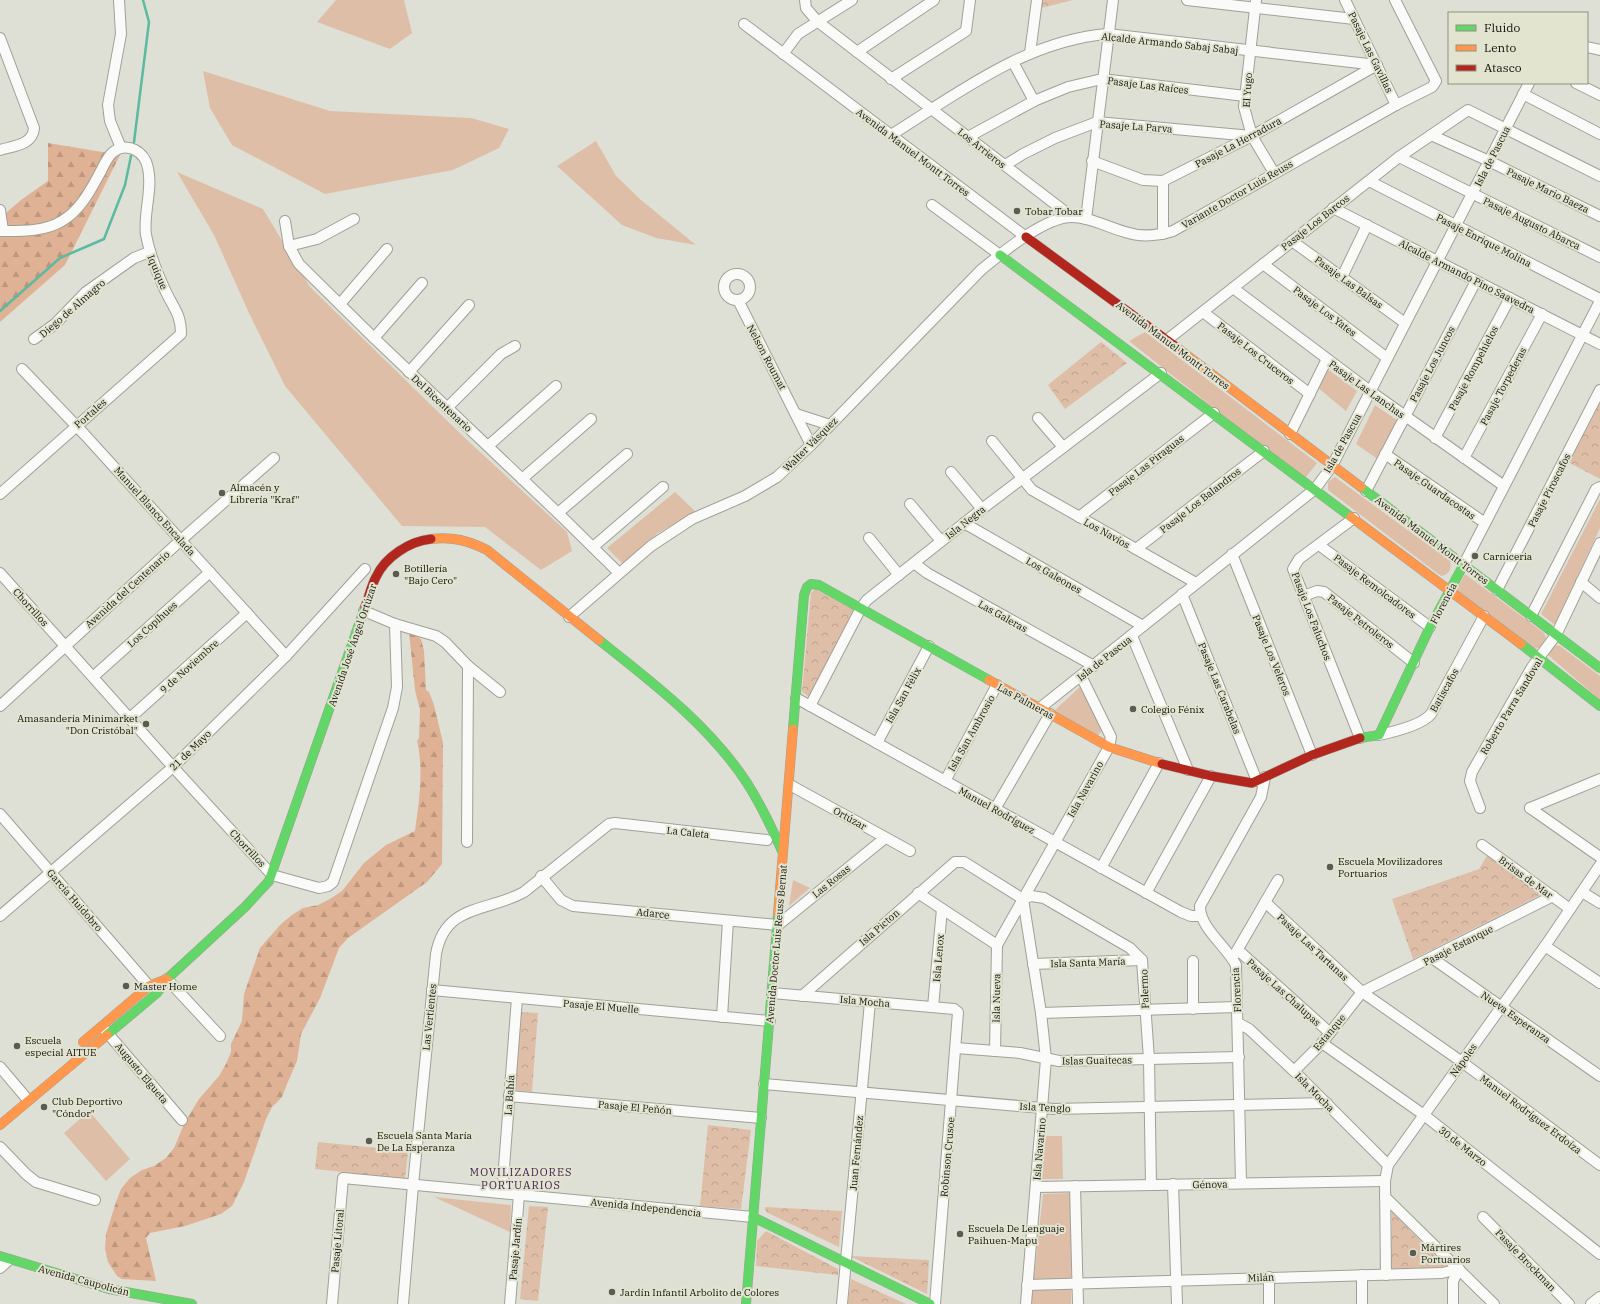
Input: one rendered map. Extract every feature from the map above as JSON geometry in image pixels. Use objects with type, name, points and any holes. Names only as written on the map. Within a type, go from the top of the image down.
[{"type":"street","points":[[0,210],[2,231],[42,229],[55,225],[68,218],[87,196],[109,156],[120,148],[110,120],[108,104],[121,34],[119,0]]},
{"type":"street","name":"Los Arrieros","points":[[805,0],[807,10],[817,21],[1072,217]]},
{"type":"street","points":[[783,54],[798,34],[852,0]]},
{"type":"street","points":[[857,52],[934,0]]},
{"type":"street","points":[[891,79],[966,31],[970,0]]},
{"type":"street","points":[[1030,53],[1037,0]]},
{"type":"street","points":[[1086,219],[1102,79],[1113,0]]},
{"type":"street","points":[[1187,0],[1256,4],[1354,19]]},
{"type":"street","name":"Pasaje Las Gavillas","points":[[1346,0],[1396,105]]},
{"type":"street","name":"Variante Doctor Luis Reuss","points":[[1026,237],[1043,226],[1072,217],[1086,219],[1133,234],[1163,234],[1173,231],[1396,105],[1432,87],[1436,81],[1395,0]]},
{"type":"street","name":"El Yugo","points":[[1256,4],[1245,96],[1246,118],[1252,136],[1274,173]]},
{"type":"street","name":"Avenida Manuel Montt Torres","points":[[744,24],[1026,237],[1167,340],[1600,668]]},
{"type":"street","name":"Alcalde Armando Sabaj Sabaj","points":[[891,135],[1013,62],[1030,53],[1065,40],[1108,34],[1250,52],[1377,65]]},
{"type":"street","points":[[0,38],[34,128],[32,136],[26,142],[0,150]]},
{"type":"street","points":[[1588,47],[1600,50]]},
{"type":"street","points":[[1013,62],[1034,101]]},
{"type":"street","name":"Pasaje La Herradura","points":[[1092,161],[1143,180],[1163,181],[1252,136],[1377,65]]},
{"type":"street","name":"Pasaje Las Raíces","points":[[968,137],[1034,101],[1068,87],[1102,79],[1245,96]]},
{"type":"street","name":"Isla de Pascua","points":[[1040,708],[1315,489],[1332,466],[1528,84]]},
{"type":"street","points":[[1578,84],[1600,95]]},
{"type":"street","points":[[1523,94],[1600,134]]},
{"type":"street","name":"Pasaje Los Barcos","points":[[1167,340],[1399,157],[1468,110],[1505,129]]},
{"type":"street","name":"Pasaje La Parva","points":[[1005,165],[1055,138],[1097,122],[1252,136]]},
{"type":"street","points":[[1505,129],[1600,176]]},
{"type":"street","name":"Pasaje Mario Baeza","points":[[1431,135],[1489,161],[1600,216]]},
{"type":"street","name":"Iquique","points":[[120,148],[136,150],[144,156],[149,174],[146,211],[146,232],[149,252],[181,320],[181,334]]},
{"type":"street","name":"Pasaje Augusto Abarca","points":[[1399,157],[1600,257]]},
{"type":"street","points":[[1163,181],[1163,234]]},
{"type":"street","name":"Pasaje Enrique Molina","points":[[1369,181],[1600,300]]},
{"type":"street","points":[[932,205],[1264,450],[1540,658],[1600,706]]},
{"type":"street","name":"Alcalde Armando Pino Saavedra","points":[[1333,208],[1600,344]]},
{"type":"street","points":[[289,246],[317,239],[354,219]]},
{"type":"street","name":"Del Bicentenario","points":[[285,221],[289,246],[299,264],[409,372],[522,478],[619,573]]},
{"type":"street","points":[[1342,277],[1366,225]]},
{"type":"street","name":"Walter Vásquez","points":[[569,616],[651,546],[692,519],[745,496],[769,482],[830,425],[981,270],[1026,237]]},
{"type":"street","name":"Pasaje Las Balsas","points":[[1292,241],[1405,323]]},
{"type":"street","points":[[340,304],[387,249]]},
{"type":"street","name":"Diego de Almagro","points":[[34,339],[55,324],[86,292],[134,258],[149,252]]},
{"type":"street","name":"Pasaje Los Yates","points":[[1263,264],[1387,358]]},
{"type":"street","name":"Pasaje Los Juncos","points":[[1366,491],[1476,281]]},
{"type":"street","points":[[374,338],[422,283]]},
{"type":"street","name":"Pasaje Las Lanchas","points":[[1233,288],[1404,416],[1504,486]]},
{"type":"street","name":"Pasaje Rompehielos","points":[[1435,438],[1510,298]]},
{"type":"street","name":"Nelson Roumat","points":[[738,300],[811,444]]},
{"type":"street","name":"Florencia","points":[[1379,735],[1430,627],[1600,300]]},
{"type":"street","points":[[409,372],[469,305]]},
{"type":"street","name":"Pasaje Los Cruceros","points":[[1203,312],[1310,394]]},
{"type":"street","name":"Pasaje Torpederas","points":[[1464,458],[1542,314]]},
{"type":"street","name":"Portales","points":[[0,494],[76,425],[181,334]]},
{"type":"street","points":[[447,408],[501,354],[515,346]]},
{"type":"street","points":[[1290,434],[1327,359]]},
{"type":"street","name":"Manuel Blanco Encalada","points":[[22,369],[76,425],[286,656]]},
{"type":"street","name":"Isla Negra","points":[[810,706],[861,608],[867,600],[982,509],[1161,373]]},
{"type":"street","points":[[488,446],[556,386]]},
{"type":"street","name":"Pasaje Piroscafos","points":[[1497,590],[1600,390]]},
{"type":"street","name":"Pasaje Las Piraguas","points":[[1079,517],[1214,413]]},
{"type":"street","points":[[796,414],[830,425]]},
{"type":"street","points":[[1038,418],[1063,448]]},
{"type":"street","points":[[522,478],[591,419]]},
{"type":"street","name":"Los Navíos","points":[[992,441],[1023,478],[1026,485],[1032,490],[1196,583]]},
{"type":"street","name":"Pasaje Los Balandros","points":[[1136,549],[1264,450]]},
{"type":"street","points":[[558,513],[627,454]]},
{"type":"street","name":"Pasaje Guardacostas","points":[[1385,454],[1485,523]]},
{"type":"street","name":"Avenida del Centenario","points":[[0,706],[181,540],[274,458]]},
{"type":"street","points":[[951,472],[982,509]]},
{"type":"street","points":[[1531,616],[1596,490],[1600,486]]},
{"type":"street","points":[[593,547],[663,487]]},
{"type":"street","points":[[910,504],[941,541]]},
{"type":"street","name":"Pasaje Los Faluchos","points":[[1354,518],[1299,559],[1294,565],[1294,572],[1360,738]]},
{"type":"street","name":"Los Galeones","points":[[964,524],[1143,626]]},
{"type":"street","name":"Avenida José Ángel Ortúzar","points":[[77,1047],[105,1030],[157,993],[167,979],[245,907],[272,875],[376,576],[388,560],[414,543],[444,537],[471,542],[487,550],[662,691],[719,747],[740,771],[772,825],[784,856]]},
{"type":"street","points":[[869,538],[899,575]]},
{"type":"street","name":"Roberto Parra Sandoval","points":[[1480,808],[1470,780],[1471,774],[1532,667],[1556,635],[1600,543]]},
{"type":"street","name":"Pasaje Remolcadores","points":[[1319,545],[1430,627]]},
{"type":"street","name":"Pasaje Los Veleros","points":[[1232,554],[1312,756]]},
{"type":"street","name":"Las Galeras","points":[[914,563],[927,574],[1094,666]]},
{"type":"street","name":"21 de Mayo","points":[[0,916],[173,767],[286,656],[365,569]]},
{"type":"street","name":"Los Copihues","points":[[94,676],[210,572]]},
{"type":"street","name":"Chorrillos","points":[[0,573],[94,676],[173,767],[272,875],[319,888],[328,886],[334,882],[393,708],[397,687],[395,624]]},
{"type":"street","points":[[1581,582],[1600,598]]},
{"type":"street","name":"Las Palmeras","points":[[809,585],[819,585],[1109,747],[1159,763],[1211,776],[1247,783],[1261,779]]},
{"type":"street","name":"Avenida Doctor Luis Reuss Bernat","points":[[746,1304],[790,785],[804,595],[809,585]]},
{"type":"street","name":"Pasaje Petroleros","points":[[1304,596],[1315,591],[1324,592],[1414,662]]},
{"type":"street","name":"Pasaje Las Carabelas","points":[[1182,594],[1261,779]]},
{"type":"street","points":[[364,611],[395,624],[436,636],[445,642],[468,666],[500,692]]},
{"type":"street","name":"9 de Noviembre","points":[[130,718],[247,613]]},
{"type":"street","name":"Batiscafos","points":[[1379,735],[1395,731],[1432,714],[1484,616]]},
{"type":"street","points":[[1132,636],[1188,770]]},
{"type":"street","name":"Isla San Félix","points":[[877,743],[929,646]]},
{"type":"street","points":[[467,842],[468,666]]},
{"type":"street","points":[[1081,676],[1111,737],[1109,747]]},
{"type":"street","name":"Isla San Ambrosio","points":[[945,781],[998,685]]},
{"type":"street","name":"Manuel Rodríguez","points":[[796,698],[1186,914],[1200,916]]},
{"type":"street","points":[[995,809],[1050,714]]},
{"type":"street","points":[[1200,916],[1201,902],[1261,797],[1261,779],[1312,756],[1360,738],[1379,735]]},
{"type":"street","name":"Isla Navarino","points":[[997,945],[1109,747]]},
{"type":"street","points":[[1101,868],[1159,763]]},
{"type":"street","points":[[1146,892],[1211,776]]},
{"type":"street","points":[[1600,779],[1530,808],[1600,857]]},
{"type":"street","name":"Ortúzar","points":[[790,785],[910,851]]},
{"type":"street","name":"García Huidobro","points":[[0,814],[149,986]]},
{"type":"street","name":"La Caleta","points":[[609,824],[615,823],[767,840]]},
{"type":"street","name":"Las Vertientes","points":[[403,1304],[412,1185],[432,990],[437,947],[442,934],[451,922],[470,910],[518,895],[609,824]]},
{"type":"street","name":"Las Rosas","points":[[778,925],[885,838]]},
{"type":"street","name":"Brisas de Mar","points":[[1482,845],[1570,909]]},
{"type":"street","name":"Isla Picton","points":[[802,996],[953,863],[958,861],[964,862],[1023,900]]},
{"type":"street","name":"Nápoles","points":[[1386,1275],[1385,1181],[1388,1165],[1545,946],[1600,864]]},
{"type":"street","name":"Adarce","points":[[541,876],[558,898],[568,904],[778,925]]},
{"type":"street","points":[[1235,954],[1278,880]]},
{"type":"street","points":[[1582,892],[1600,903]]},
{"type":"street","points":[[918,893],[997,945]]},
{"type":"street","name":"Palermo","points":[[1023,900],[1031,896],[1044,898],[1130,948],[1142,960],[1149,1059],[1151,1185]]},
{"type":"street","name":"Pasaje Estanque","points":[[1362,992],[1553,896]]},
{"type":"street","name":"Isla Navarino","points":[[1023,900],[1041,1013],[1046,1059],[1026,1304]]},
{"type":"street","name":"Pasaje Las Tartanas","points":[[1265,902],[1362,992],[1462,1062]]},
{"type":"street","name":"Isla Lenox","points":[[933,1007],[942,909]]},
{"type":"street","name":"Florencia","points":[[1200,916],[1235,954],[1239,1057],[1241,1183]]},
{"type":"street","points":[[722,1017],[728,921]]},
{"type":"street","name":"Isla Nueva","points":[[995,1051],[997,945]]},
{"type":"street","points":[[1545,946],[1600,983]]},
{"type":"street","name":"Pasaje Las Chalupas","points":[[1235,954],[1330,1034]]},
{"type":"street","name":"Nueva Esperanza","points":[[1432,958],[1600,1076]]},
{"type":"street","name":"Isla Santa María","points":[[1033,964],[1142,960]]},
{"type":"street","points":[[1193,961],[1193,1009]]},
{"type":"street","points":[[167,979],[220,1036]]},
{"type":"street","name":"Avenida José Ángel Ortúzar","points":[[0,1114],[26,1097],[105,1030],[149,986],[167,979]]},
{"type":"street","name":"Pasaje El Muelle","points":[[432,990],[770,1021]]},
{"type":"street","name":"Estanque","points":[[1294,1071],[1330,1034],[1362,992]]},
{"type":"street","name":"Isla Mocha","points":[[772,993],[957,1010]]},
{"type":"street","name":"La Bahía","points":[[502,1193],[517,998]]},
{"type":"street","name":"Juan Fernández","points":[[842,1304],[870,1002]]},
{"type":"street","points":[[1041,1013],[1237,1007]]},
{"type":"street","name":"Robinson Crusoe","points":[[935,1304],[959,1014],[957,1010]]},
{"type":"street","name":"Isla Mocha","points":[[1238,1023],[1249,1029],[1294,1071],[1388,1165]]},
{"type":"street","name":"Augusto Elgueta","points":[[105,1030],[182,1120]]},
{"type":"street","name":"30 de Marzo","points":[[1322,1043],[1424,1115],[1600,1254]]},
{"type":"street","name":"Islas Guaitecas","points":[[956,1048],[1020,1053],[1059,1061],[1239,1057]]},
{"type":"street","name":"Avenida José Ángel Ortúzar","points":[[0,1125],[65,1058]]},
{"type":"street","name":"Manuel Rodríguez Erdoíza","points":[[1462,1062],[1600,1165]]},
{"type":"street","points":[[0,1067],[26,1097]]},
{"type":"street","name":"Isla Tenglo","points":[[764,1084],[1054,1109],[1327,1103]]},
{"type":"street","name":"Pasaje El Peñón","points":[[509,1096],[761,1118]]},
{"type":"street","points":[[0,1147],[26,1174],[36,1182],[95,1200]]},
{"type":"street","name":"Avenida Independencia","points":[[343,1178],[753,1217],[845,1264],[930,1304]]},
{"type":"street","name":"Pasaje Litoral","points":[[332,1304],[343,1178]]},
{"type":"street","name":"Génova","points":[[1036,1187],[1385,1181]]},
{"type":"street","points":[[1173,1184],[1177,1304]]},
{"type":"street","points":[[1074,1186],[1078,1304]]},
{"type":"street","name":"Pasaje Jardín","points":[[510,1304],[520,1195]]},
{"type":"street","points":[[1385,1198],[1494,1304]]},
{"type":"street","name":"Pasaje Brockman","points":[[1483,1217],[1569,1304]]},
{"type":"street","points":[[0,1268],[5,1258]]},
{"type":"street","name":"Avenida Caupolicán","points":[[5,1258],[109,1289],[192,1304]]},
{"type":"street","points":[[1453,1304],[1453,1281],[1459,1269]]},
{"type":"street","name":"Milán","points":[[1027,1285],[1269,1277],[1442,1274],[1459,1269]]},
{"type":"street","points":[[1362,1275],[1362,1304]]},
{"type":"street","points":[[1269,1277],[1269,1304]]},
{"type":"street","points":[[1591,1304],[1600,1298]]},
{"type":"green space","points":[[336,0],[404,0],[412,33],[390,49],[317,22]]},
{"type":"green space","points":[[1042,0],[1073,0],[1041,8]]},
{"type":"green space","points":[[203,71],[330,111],[471,118],[509,129],[499,148],[453,170],[325,194],[232,145],[210,108]]},
{"type":"green space","points":[[596,141],[616,176],[641,200],[696,245],[656,238],[622,225],[557,166]]},
{"type":"green space","points":[[48,143],[120,155],[65,265],[0,322],[0,218],[21,200],[48,181]]},
{"type":"green space","points":[[177,172],[263,209],[310,287],[467,440],[567,532],[572,551],[541,570],[485,527],[402,526],[285,386],[248,311],[214,235]]},
{"type":"green space","points":[[1145,332],[1317,463],[1306,477],[1220,413],[1129,341]]},
{"type":"green space","points":[[1101,342],[1127,363],[1065,409],[1048,385]]},
{"type":"green space","points":[[1326,368],[1357,391],[1346,411],[1317,387]]},
{"type":"green space","points":[[1600,395],[1600,479],[1566,461]]},
{"type":"green space","points":[[1375,405],[1398,421],[1379,460],[1356,444]]},
{"type":"green space","points":[[1335,477],[1450,561],[1451,564],[1448,573],[1441,576],[1328,490],[1328,482]]},
{"type":"green space","points":[[675,492],[696,512],[658,533],[624,565],[607,548]]},
{"type":"green space","points":[[1600,499],[1600,528],[1555,625],[1541,614]]},
{"type":"green space","points":[[1465,574],[1544,633],[1546,638],[1542,645],[1534,649],[1456,590]]},
{"type":"green space","points":[[815,589],[857,611],[811,698],[802,692],[811,593]]},
{"type":"green space","points":[[409,632],[421,639],[424,651],[426,690],[429,692],[434,705],[443,743],[442,864],[427,882],[348,938],[339,948],[320,998],[301,1034],[297,1061],[282,1097],[272,1107],[266,1119],[244,1182],[232,1206],[221,1214],[185,1226],[150,1233],[146,1238],[156,1281],[122,1279],[117,1276],[108,1262],[105,1248],[106,1234],[121,1189],[130,1178],[166,1158],[174,1148],[185,1122],[199,1099],[219,1076],[226,1064],[231,1052],[231,1044],[242,1021],[244,994],[260,948],[281,924],[292,915],[303,908],[318,905],[342,891],[364,863],[386,845],[415,831],[420,786],[420,764],[417,741],[419,738],[420,710],[415,690]]},
{"type":"green space","points":[[1555,645],[1560,646],[1600,676],[1600,700],[1547,654]]},
{"type":"green space","points":[[1082,685],[1103,729],[1097,737],[1053,712]]},
{"type":"green space","points":[[1488,854],[1540,895],[1413,959],[1392,899],[1479,869]]},
{"type":"green space","points":[[793,880],[810,888],[789,906]]},
{"type":"green space","points":[[520,1012],[538,1013],[532,1092],[514,1090]]},
{"type":"green space","points":[[89,1111],[130,1159],[106,1181],[64,1133]]},
{"type":"green space","points":[[708,1125],[751,1130],[741,1209],[700,1206]]},
{"type":"green space","points":[[1044,1136],[1062,1136],[1063,1179],[1042,1179]]},
{"type":"green space","points":[[318,1142],[408,1151],[405,1179],[315,1169]]},
{"type":"green space","points":[[1071,1193],[1071,1304],[1031,1304],[1043,1194]]},
{"type":"green space","points":[[434,1197],[511,1205],[510,1232]]},
{"type":"green space","points":[[529,1206],[548,1207],[538,1301],[520,1299]]},
{"type":"green space","points":[[765,1207],[842,1211],[839,1247],[766,1212]]},
{"type":"green space","points":[[1392,1212],[1448,1269],[1391,1271]]},
{"type":"green space","points":[[766,1231],[838,1269],[838,1275],[756,1266],[757,1241]]},
{"type":"green space","points":[[850,1256],[929,1260],[927,1294]]},
{"type":"green space","points":[[851,1279],[906,1304],[848,1304]]},
{"type":"waterway","points":[[134,142],[149,22],[143,0]]},
{"type":"waterway","points":[[0,311],[60,258],[104,239],[125,185],[131,156]]},
{"type":"traffic: fast","points":[[1000,255],[1351,517]]},
{"type":"traffic: fast","points":[[1361,487],[1600,668]]},
{"type":"traffic: fast","points":[[1360,738],[1379,735],[1430,627],[1464,564]]},
{"type":"traffic: fast","points":[[793,729],[804,595],[807,587],[811,584],[819,585],[989,680]]},
{"type":"traffic: fast","points":[[107,1035],[157,993],[167,979],[245,907],[269,881],[365,607]]},
{"type":"traffic: fast","points":[[599,640],[679,706],[716,743],[732,762],[752,791],[782,851]]},
{"type":"traffic: fast","points":[[1521,644],[1600,706]]},
{"type":"traffic: fast","points":[[746,1304],[778,914]]},
{"type":"traffic: fast","points":[[753,1217],[930,1304]]},
{"type":"traffic: fast","points":[[0,1256],[109,1289],[192,1304]]},
{"type":"traffic: slow","points":[[1176,347],[1361,487]]},
{"type":"traffic: slow","points":[[1351,517],[1521,644]]},
{"type":"traffic: slow","points":[[431,539],[446,538],[460,540],[487,550],[599,640]]},
{"type":"traffic: slow","points":[[989,680],[1109,747],[1162,764]]},
{"type":"traffic: slow","points":[[778,914],[793,729]]},
{"type":"traffic: slow","points":[[83,1042],[149,986],[167,979]]},
{"type":"traffic: slow","points":[[0,1125],[107,1035]]},
{"type":"traffic: jam","points":[[1026,237],[1176,347]]},
{"type":"traffic: jam","points":[[365,607],[374,580],[385,563],[399,551],[415,543],[431,539]]},
{"type":"traffic: jam","points":[[1162,764],[1211,776],[1252,783],[1312,755],[1360,738]]},
{"type":"place","name":"Tobar Tobar","points":[[1017,211]]},
{"type":"place","name":"Almacén y Librería \"Kraf\"","points":[[222,493]]},
{"type":"place","name":"Carniceria","points":[[1475,556]]},
{"type":"place","name":"Botillería \"Bajo Cero\"","points":[[396,574]]},
{"type":"place","name":"Colegio Fénix","points":[[1133,709]]},
{"type":"place","name":"Amasandería Minimarket \"Don Cristóbal\"","points":[[146,724]]},
{"type":"place","name":"Escuela Movilizadores Portuarios","points":[[1330,867]]},
{"type":"place","name":"Master Home","points":[[126,986]]},
{"type":"place","name":"Escuela especial AITUE","points":[[17,1046]]},
{"type":"place","name":"Club Deportivo \"Cóndor\"","points":[[44,1107]]},
{"type":"place","name":"Escuela Santa María De La Esperanza","points":[[369,1141]]},
{"type":"place","name":"Escuela De Lenguaje Paihuen-Mapu","points":[[960,1234]]},
{"type":"place","name":"Mártires Portuarios","points":[[1413,1253]]},
{"type":"place","name":"Jardín Infantil Arbolito de Colores","points":[[612,1292]]},
{"type":"district","name":"MOVILIZADORES PORTUARIOS","points":[[521,1178]]}]
